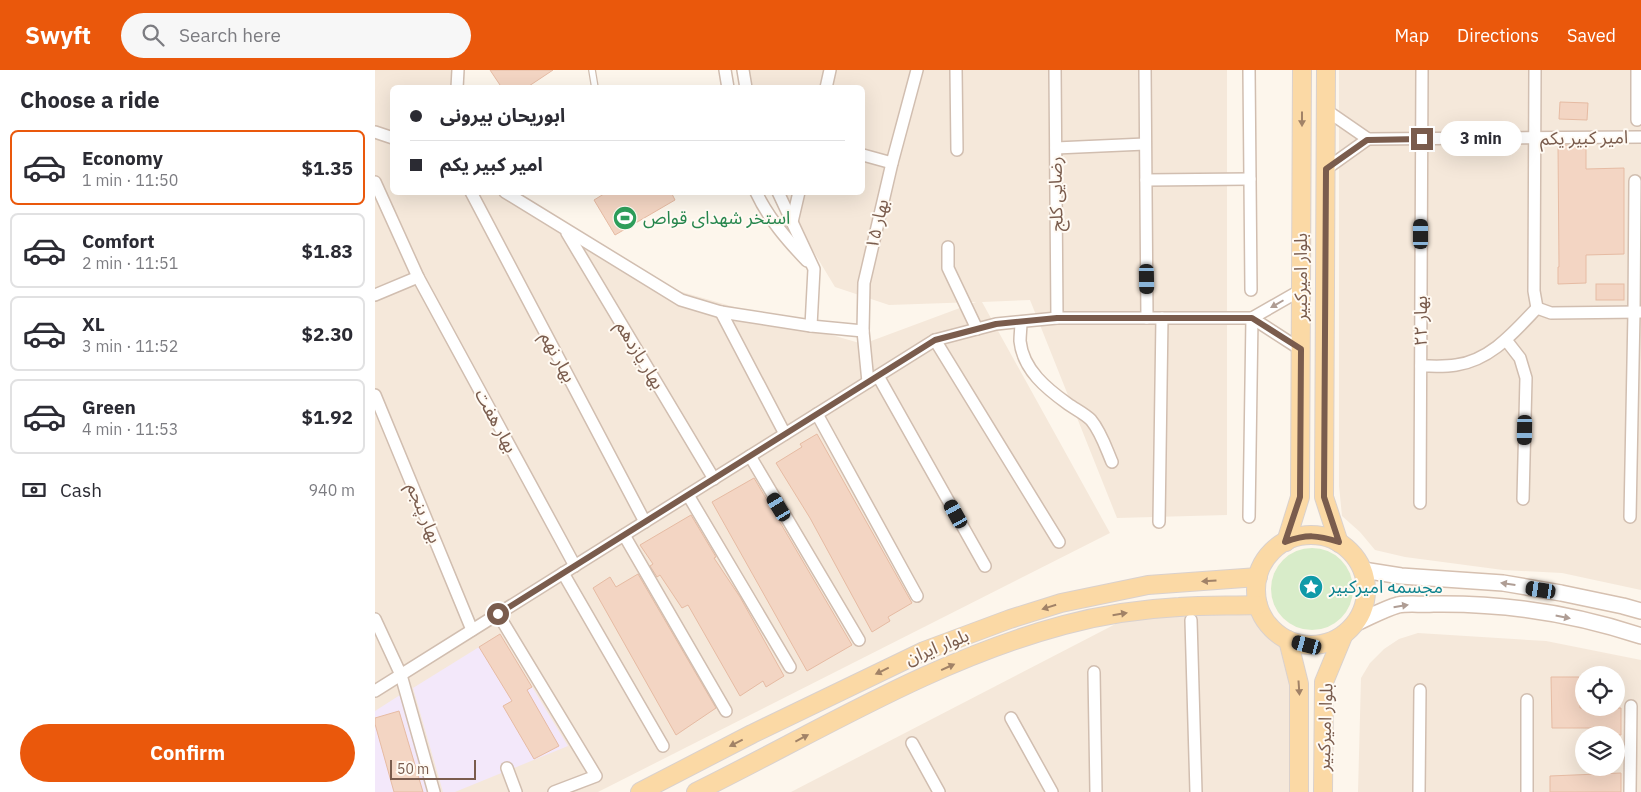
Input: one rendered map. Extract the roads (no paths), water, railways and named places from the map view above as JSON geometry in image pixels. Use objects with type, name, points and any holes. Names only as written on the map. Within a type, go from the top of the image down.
[{"type":"main road","name":"بلوار امیرکبیر","points":[[1285,542],[1300,497],[1302,70]]},
{"type":"main road","name":"بلوار امیرکبیر","points":[[1326,70],[1324,497],[1339,542]]},
{"type":"main road","points":[[1303,536],[1321,536],[1339,542],[1353,554],[1363,570],[1366,588],[1364,606],[1356,623],[1343,636],[1326,644],[1307,645],[1289,640],[1275,632],[1265,620],[1258,605],[1258,577],[1263,563],[1273,551],[1285,542],[1303,536]]},
{"type":"main road","points":[[1363,570],[1401,576],[1503,583],[1561,593],[1641,611]]},
{"type":"main road","name":"بلوار ایران","points":[[641,792],[752,734],[924,651],[1010,618],[1061,603],[1148,585],[1258,577]]},
{"type":"main road","points":[[1356,623],[1399,605],[1455,604],[1500,607],[1557,616],[1617,628],[1641,636]]},
{"type":"main road","name":"بلوار ایران","points":[[696,792],[896,690],[954,664],[1018,639],[1065,625],[1118,614],[1179,606],[1258,605]]},
{"type":"main road","points":[[1623,606],[1641,607]]},
{"type":"main road","name":"بلوار امیرکبیر","points":[[1323,792],[1324,682],[1343,636]]},
{"type":"main road","name":"بلوار امیرکبیر","points":[[1289,640],[1299,684],[1299,792]]},
{"type":"street","points":[[457,85],[458,70]]},
{"type":"street","points":[[725,70],[727,85]]},
{"type":"street","points":[[743,70],[746,85]]},
{"type":"street","points":[[827,85],[830,70]]},
{"type":"street","name":"بهار ۱۵","points":[[873,379],[863,331],[864,283],[891,163],[917,70]]},
{"type":"street","points":[[956,70],[957,150]]},
{"type":"street","name":"رضایی کلج","points":[[1055,70],[1057,318]]},
{"type":"street","points":[[1145,70],[1147,318]]},
{"type":"street","points":[[1249,70],[1251,290]]},
{"type":"street","name":"بهار ۲۲","points":[[1420,504],[1422,70]]},
{"type":"street","points":[[1535,70],[1534,291],[1537,308]]},
{"type":"street","points":[[1637,70],[1637,120]]},
{"type":"street","points":[[1326,110],[1367,140],[1326,169]]},
{"type":"street","points":[[375,132],[390,137]]},
{"type":"street","name":"امیر کبیر یکم","points":[[1367,140],[1641,137]]},
{"type":"street","points":[[1056,148],[1145,144]]},
{"type":"street","points":[[865,156],[891,163]]},
{"type":"street","points":[[1146,180],[1250,179]]},
{"type":"street","points":[[1630,517],[1637,312],[1635,181]]},
{"type":"street","name":"بهار هفت","points":[[375,182],[418,276],[575,566]]},
{"type":"street","name":"بهار نهم","points":[[473,195],[645,522]]},
{"type":"street","points":[[510,195],[681,300],[721,312],[811,326],[863,331]]},
{"type":"street","points":[[758,195],[786,239],[814,269]]},
{"type":"street","points":[[779,195],[814,269],[811,326]]},
{"type":"street","points":[[792,222],[798,195]]},
{"type":"street","name":"بهار یازدهم","points":[[567,231],[713,479]]},
{"type":"street","points":[[948,247],[948,268],[977,329]]},
{"type":"street","points":[[375,295],[418,276]]},
{"type":"street","points":[[375,691],[935,340],[996,324],[1057,318],[1252,318],[1301,290]]},
{"type":"street","points":[[1537,308],[1551,313],[1637,312]]},
{"type":"street","points":[[1421,366],[1455,365],[1480,359],[1506,340],[1537,308]]},
{"type":"street","points":[[721,312],[785,434]]},
{"type":"street","points":[[1159,522],[1162,318]]},
{"type":"street","points":[[1252,318],[1301,349]]},
{"type":"street","points":[[1249,517],[1252,318]]},
{"type":"street","points":[[1021,322],[1020,341],[1022,352],[1029,367],[1037,379],[1090,420],[1104,441],[1112,462]]},
{"type":"street","points":[[935,340],[1059,542]]},
{"type":"street","points":[[1506,340],[1520,358],[1525,378],[1523,499]]},
{"type":"street","points":[[873,379],[985,566]]},
{"type":"street","name":"بهار پنجم","points":[[375,395],[472,630]]},
{"type":"street","points":[[817,414],[917,596]]},
{"type":"street","points":[[750,456],[859,640]]},
{"type":"street","points":[[688,495],[790,667]]},
{"type":"street","points":[[624,535],[727,711]]},
{"type":"street","points":[[563,573],[663,746]]},
{"type":"street","points":[[498,614],[596,776],[554,792]]},
{"type":"street","points":[[375,619],[401,675],[434,792]]},
{"type":"street","points":[[1191,620],[1196,792]]},
{"type":"street","points":[[1094,672],[1096,792]]},
{"type":"street","points":[[1419,792],[1420,690]]},
{"type":"street","points":[[1527,700],[1527,792]]},
{"type":"street","points":[[1630,792],[1631,706]]},
{"type":"street","points":[[1011,718],[1052,792]]},
{"type":"street","points":[[911,743],[939,792]]},
{"type":"street","points":[[507,768],[516,792]]},
{"type":"lane","points":[[592,70],[594,85]]},
{"type":"place","name":"استخر شهدای قواص","points":[[625,218]]},
{"type":"place","name":"مجسمه امیرکبیر","points":[[1311,587]]}]
